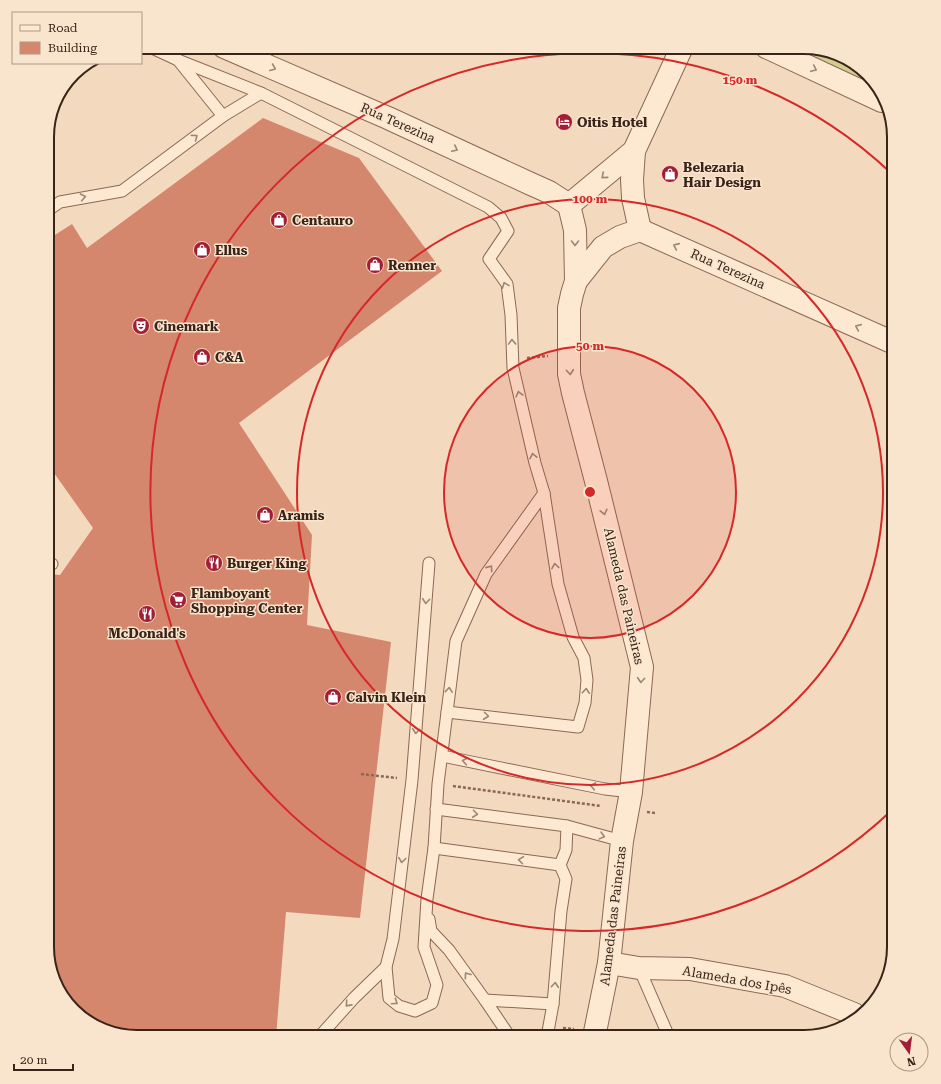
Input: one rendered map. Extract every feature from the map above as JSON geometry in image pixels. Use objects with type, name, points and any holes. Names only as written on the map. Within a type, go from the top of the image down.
[{"type":"street","name":"Rua Terezina","points":[[240,54],[388,118],[549,192],[569,205]]},
{"type":"street","points":[[576,281],[603,247],[620,237],[640,230],[633,198],[632,180],[634,151],[679,54]]},
{"type":"street","points":[[781,54],[877,99]]},
{"type":"street","points":[[569,205],[634,151]]},
{"type":"street","name":"Alameda das Paineiras","points":[[569,205],[575,230],[576,281],[569,308],[569,374],[642,667],[630,801],[622,841],[609,963],[595,1030]]},
{"type":"street","name":"Rua Terezina","points":[[640,230],[887,340]]},
{"type":"street","name":"Alameda dos Ipês","points":[[609,963],[639,968],[690,969],[785,986],[853,1014]]},
{"type":"lane","points":[[165,54],[261,93],[488,207],[501,218],[508,231],[489,259],[507,284],[511,315],[513,368],[535,463],[544,493],[558,584],[573,636],[584,658],[587,680],[585,703],[578,727],[447,712]]},
{"type":"lane","points":[[178,60],[223,116]]},
{"type":"lane","points":[[54,206],[60,202],[122,191],[223,116],[261,93]]},
{"type":"lane","points":[[429,563],[412,780],[393,939],[386,967],[389,998],[400,1006],[415,1011],[432,1003],[437,984],[424,947],[427,898],[434,848],[438,784],[456,641],[463,622],[486,574],[544,493]]},
{"type":"lane","points":[[442,756],[605,789],[630,801]]},
{"type":"lane","points":[[436,809],[567,826],[622,841]]},
{"type":"lane","points":[[548,1030],[553,1004],[561,911],[566,879],[560,866],[566,850],[567,826]]},
{"type":"lane","points":[[434,848],[560,866]]},
{"type":"lane","points":[[427,898],[431,931],[449,950],[505,1030]]},
{"type":"lane","points":[[325,1030],[354,998],[386,967]]},
{"type":"lane","points":[[639,968],[666,1030]]},
{"type":"lane","points":[[485,1000],[553,1004]]},
{"type":"path","points":[[512,359],[549,356]]},
{"type":"path","points":[[361,774],[412,780]]},
{"type":"path","points":[[438,784],[630,801],[655,813]]},
{"type":"shaded area","points":[[806,54],[836,60],[850,68],[868,84]]},
{"type":"building","name":"Flamboyant Shopping Center","points":[[263,118],[359,158],[442,271],[239,423],[312,535],[307,625],[391,642],[360,918],[286,912],[277,1030],[132,1030],[111,1026],[91,1016],[78,1006],[68,993],[58,973],[54,952],[54,575],[60,575],[93,528],[54,473],[54,236],[72,224],[87,248]]},
{"type":"place","name":"Oitis Hotel","points":[[564,122]]},
{"type":"place","name":"Belezaria Hair Design","points":[[670,174]]},
{"type":"place","name":"Centauro","points":[[279,220]]},
{"type":"place","name":"Ellus","points":[[202,250]]},
{"type":"place","name":"Renner","points":[[375,265]]},
{"type":"place","name":"Cinemark","points":[[141,326]]},
{"type":"place","name":"C&A","points":[[202,357]]},
{"type":"place","name":"Aramis","points":[[265,515]]},
{"type":"place","name":"Burger King","points":[[214,563]]},
{"type":"place","name":"Flamboyant Shopping Center","points":[[178,600]]},
{"type":"place","name":"McDonald's","points":[[147,614]]},
{"type":"place","name":"Calvin Klein","points":[[333,697]]}]
